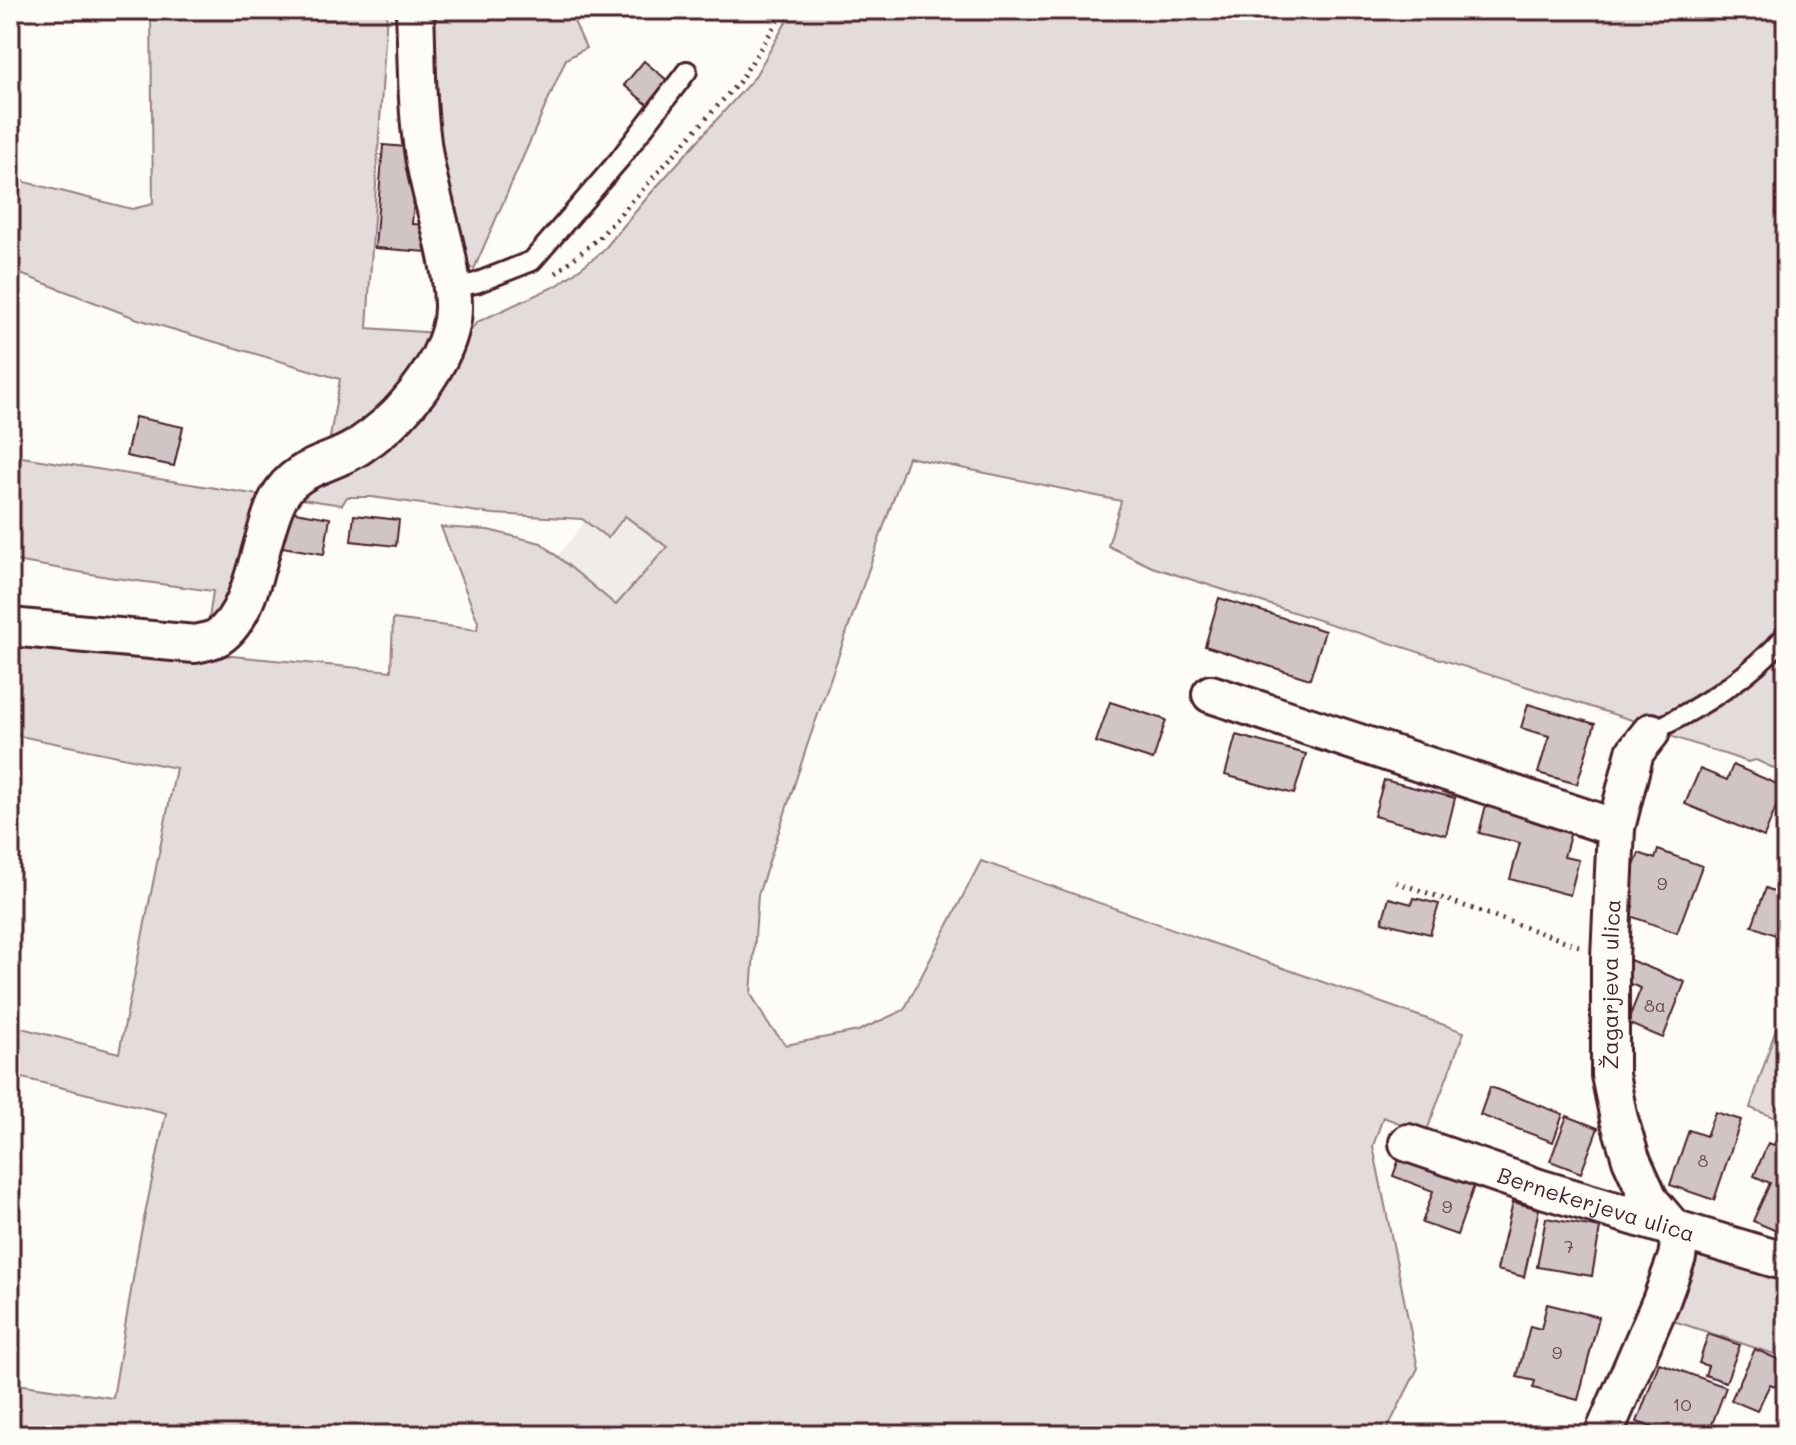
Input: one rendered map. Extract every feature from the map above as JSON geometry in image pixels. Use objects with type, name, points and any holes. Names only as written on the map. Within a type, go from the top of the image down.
[{"type":"street","points":[[10,627],[195,644],[217,638],[229,626],[247,596],[277,501],[291,479],[356,448],[392,420],[410,402],[432,369],[449,335],[453,307],[424,156],[417,94],[415,10]]},
{"type":"street","points":[[1211,694],[1616,828]]},
{"type":"street","name":"Žagarjeva ulica","points":[[1651,732],[1635,752],[1616,828],[1610,957],[1610,1075],[1631,1159],[1650,1201],[1673,1228]]},
{"type":"street","name":"Bernekerjeva ulica","points":[[1408,1143],[1539,1188],[1786,1262]]},
{"type":"street","points":[[1603,1435],[1677,1257],[1679,1244],[1673,1228]]},
{"type":"lane","points":[[451,288],[476,283],[532,261],[619,160],[687,71]]},
{"type":"lane","points":[[1651,732],[1724,690],[1757,665],[1786,635]]},
{"type":"path","points":[[1396,882],[1610,957]]},
{"type":"shaded area","points":[[151,10],[387,10],[367,328],[437,333],[419,369],[345,443],[330,437],[340,379],[138,319],[10,270],[10,169],[25,182],[132,209],[153,204]]},
{"type":"shaded area","points":[[427,10],[569,10],[586,48],[566,59],[474,269],[460,261],[437,151]]},
{"type":"shaded area","points":[[793,10],[1786,10],[1786,628],[1719,685],[1644,724],[1152,567],[1108,546],[1121,501],[908,457],[758,895],[751,994],[768,1024],[786,1045],[858,1031],[904,1010],[981,861],[1464,1032],[1426,1133],[1383,1117],[1373,1146],[1418,1368],[1384,1435],[10,1435],[10,1383],[113,1398],[139,1243],[166,1113],[10,1075],[10,1025],[119,1053],[176,768],[10,734],[10,640],[391,671],[393,619],[477,630],[478,622],[441,527],[488,530],[541,543],[616,605],[667,547],[625,516],[608,538],[582,519],[493,514],[372,497],[347,497],[342,505],[295,498],[464,340],[477,322],[558,285],[602,252],[754,78]]},
{"type":"shaded area","points":[[10,455],[265,496],[234,595],[208,626],[213,591],[10,560]]},
{"type":"shaded area","points":[[629,514],[669,545],[621,607],[557,557],[586,520],[610,538]]},
{"type":"shaded area","points":[[1786,645],[1786,774],[1756,760],[1748,762],[1673,737],[1668,732]]},
{"type":"shaded area","points":[[1786,998],[1786,1122],[1750,1108]]},
{"type":"shaded area","points":[[1698,1255],[1733,1258],[1786,1275],[1786,1358],[1668,1319],[1690,1259]]},
{"type":"building","points":[[644,61],[668,81],[648,105],[624,85]]},
{"type":"building","points":[[383,145],[418,148],[412,224],[429,225],[427,252],[375,248]]},
{"type":"building","points":[[135,417],[183,427],[174,466],[126,456]]},
{"type":"building","points":[[289,511],[330,518],[324,554],[282,547]]},
{"type":"building","points":[[354,515],[399,520],[396,546],[351,541]]},
{"type":"building","points":[[1219,598],[1325,631],[1310,679],[1205,646]]},
{"type":"building","points":[[1110,702],[1166,720],[1153,760],[1096,742]]},
{"type":"building","points":[[1528,704],[1595,724],[1577,784],[1538,773],[1549,736],[1521,728]]},
{"type":"building","points":[[1236,735],[1306,754],[1294,794],[1225,775]]},
{"type":"building","points":[[1733,765],[1784,787],[1764,837],[1685,804],[1700,769],[1727,780]]},
{"type":"building","points":[[1384,780],[1455,798],[1446,835],[1374,816]]},
{"type":"building","points":[[1486,805],[1572,828],[1564,857],[1579,860],[1570,895],[1510,879],[1520,843],[1479,833]]},
{"type":"building","points":[[1658,850],[1702,866],[1677,933],[1630,916],[1633,906],[1621,901],[1639,853],[1655,859]]},
{"type":"building","points":[[1766,888],[1786,896],[1786,930],[1783,938],[1752,926]]},
{"type":"building","points":[[1389,898],[1412,904],[1414,898],[1439,904],[1430,934],[1382,922]]},
{"type":"building","points":[[1630,960],[1685,982],[1663,1038],[1627,1023],[1641,988],[1622,981]]},
{"type":"building","points":[[1490,1087],[1563,1114],[1553,1142],[1480,1115]]},
{"type":"building","points":[[1715,1112],[1741,1120],[1714,1200],[1670,1185],[1689,1130],[1706,1136]]},
{"type":"building","points":[[1567,1116],[1598,1128],[1581,1173],[1550,1161]]},
{"type":"building","points":[[1781,1130],[1786,1132],[1786,1235],[1753,1221],[1770,1183],[1754,1176],[1768,1143],[1774,1145]]},
{"type":"building","points":[[1402,1151],[1477,1177],[1457,1235],[1422,1223],[1433,1191],[1393,1176]]},
{"type":"building","points":[[1513,1202],[1539,1209],[1524,1277],[1497,1270]]},
{"type":"building","points":[[1546,1218],[1600,1228],[1592,1276],[1537,1267]]},
{"type":"building","points":[[1547,1304],[1599,1317],[1578,1400],[1533,1388],[1535,1381],[1517,1377],[1530,1326],[1541,1329]]},
{"type":"building","points":[[1708,1334],[1740,1345],[1726,1382],[1705,1375],[1708,1366],[1699,1363]]},
{"type":"building","points":[[1755,1349],[1786,1363],[1786,1396],[1782,1394],[1784,1390],[1770,1384],[1757,1411],[1731,1400]]},
{"type":"building","points":[[1659,1363],[1726,1387],[1708,1435],[1673,1435],[1637,1422]]}]
